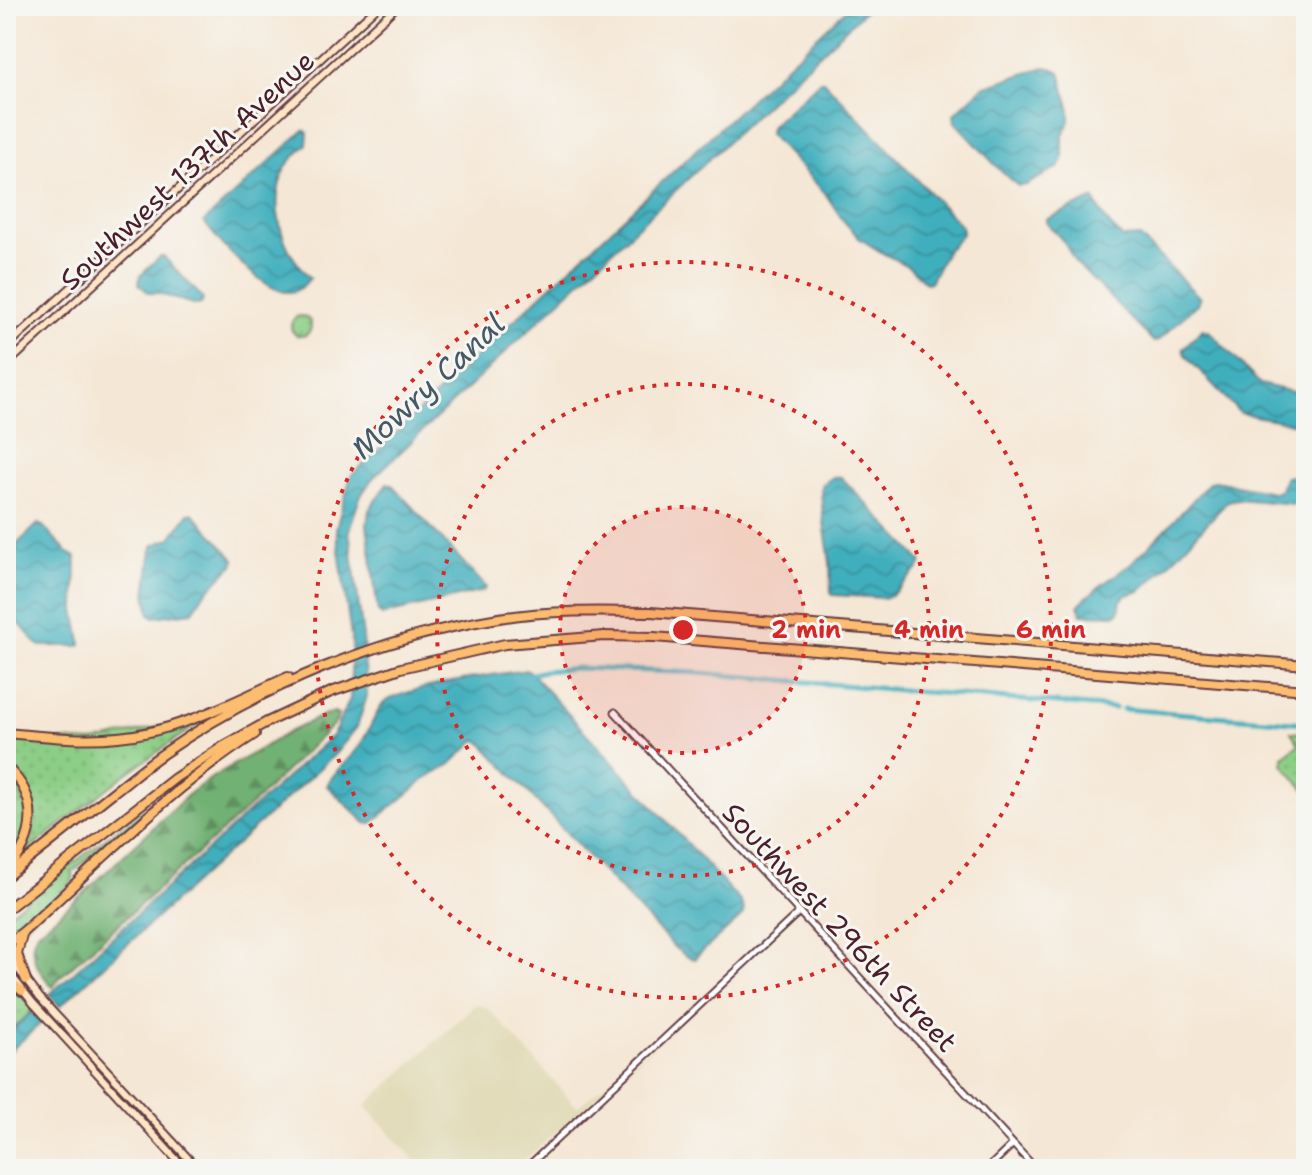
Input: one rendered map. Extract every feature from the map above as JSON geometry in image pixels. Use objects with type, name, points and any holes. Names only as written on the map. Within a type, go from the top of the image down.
[{"type":"highway","points":[[6,877],[163,754],[257,697],[346,658],[444,630],[500,618],[586,611],[651,612],[1306,665]]},
{"type":"highway","points":[[6,910],[175,778],[267,722],[382,674],[505,644],[604,636],[654,637],[1306,690]]},
{"type":"highway","points":[[6,733],[105,738],[162,729],[312,667],[330,664]]},
{"type":"highway","points":[[6,945],[185,783],[298,707]]},
{"type":"highway","points":[[6,767],[21,784],[30,814],[22,851],[6,871]]},
{"type":"highway","points":[[24,931],[17,954],[26,980]]},
{"type":"highway","points":[[6,978],[22,991]]},
{"type":"main road","name":"Southwest 137th Avenue","points":[[6,347],[378,6]]},
{"type":"main road","name":"Southwest 137th Avenue","points":[[6,365],[397,6]]},
{"type":"main road","points":[[37,319],[45,329]]},
{"type":"main road","points":[[6,953],[40,998],[198,1169]]},
{"type":"main road","points":[[6,969],[22,991],[185,1169]]},
{"type":"street","name":"Southwest 296th Street","points":[[615,712],[1036,1169]]},
{"type":"street","points":[[525,1169],[799,912]]},
{"type":"street","points":[[987,1169],[1013,1144]]},
{"type":"shaded area","points":[[476,1004],[487,1007],[577,1107],[662,1040],[514,1169],[423,1169],[366,1105]]},
{"type":"green space","points":[[301,316],[308,319],[311,326],[308,333],[301,336],[294,333],[291,326],[294,319]]},
{"type":"green space","points":[[334,713],[338,715],[336,722],[249,807],[60,977],[53,987],[35,962],[32,947],[37,933],[189,794],[289,732]]},
{"type":"green space","points":[[209,716],[126,774],[26,852],[34,827],[32,803],[23,781],[6,762],[6,737],[92,742]]},
{"type":"green space","points":[[1291,732],[1306,734],[1306,791],[1283,764],[1283,757],[1299,744]]},
{"type":"green space","points":[[202,765],[116,843],[100,847],[72,873],[73,882],[11,939],[6,940],[6,916]]},
{"type":"green space","points":[[6,773],[22,795],[26,819],[20,843],[6,866]]},
{"type":"green space","points":[[6,981],[34,1009],[6,1036]]},
{"type":"water","name":"Mowry Canal","points":[[850,6],[870,6],[372,479],[360,497],[349,530],[367,696],[357,727],[335,754],[60,1006],[49,995],[333,735],[350,699],[352,644],[336,528],[351,476]]},
{"type":"water","points":[[1045,67],[1060,72],[1070,111],[1070,120],[1063,135],[1063,160],[1059,167],[1026,185],[1018,186],[955,122],[954,114],[983,87]]},
{"type":"water","points":[[820,81],[824,81],[962,227],[962,234],[947,250],[930,282],[926,283],[908,266],[859,238],[825,193],[769,134],[770,127]]},
{"type":"water","points":[[304,130],[308,133],[307,144],[286,167],[278,196],[280,226],[285,241],[310,278],[299,289],[290,292],[268,285],[256,276],[204,222]]},
{"type":"water","points":[[1093,199],[1108,223],[1123,238],[1140,237],[1200,298],[1159,340],[1154,342],[1075,262],[1064,242],[1046,222]]},
{"type":"water","points":[[160,257],[164,257],[201,296],[201,304],[149,293],[139,284],[140,276]]},
{"type":"water","points":[[1203,329],[1209,331],[1260,384],[1306,395],[1306,443],[1297,442],[1296,424],[1240,413],[1185,355],[1183,348]]},
{"type":"water","points":[[841,477],[922,562],[892,595],[885,598],[831,593],[821,490],[831,478]]},
{"type":"water","points":[[1286,477],[1306,479],[1306,505],[1237,499],[1228,501],[1166,567],[1140,591],[1121,600],[1119,612],[1115,615],[1082,614],[1078,606],[1083,600],[1125,568],[1210,482],[1273,492],[1279,491]]},
{"type":"water","points":[[387,483],[486,587],[483,591],[382,615],[378,612],[367,525],[369,510]]},
{"type":"water","points":[[189,513],[194,514],[235,560],[192,612],[154,617],[150,614],[146,594],[152,549],[154,545],[171,538]]},
{"type":"water","points":[[38,524],[76,557],[75,610],[81,645],[41,646],[6,608],[6,555]]},
{"type":"water","points":[[528,670],[740,901],[744,909],[742,916],[694,959],[675,948],[480,741],[476,740],[451,764],[423,781],[371,824],[366,823],[327,786],[362,743],[383,704],[392,698],[451,682]]},
{"type":"water","points":[[32,1012],[42,1022],[6,1055],[6,1036]]},
{"type":"waterway","points":[[532,674],[577,668],[700,673],[1115,708]]},
{"type":"waterway","points":[[1123,709],[1306,723]]}]
